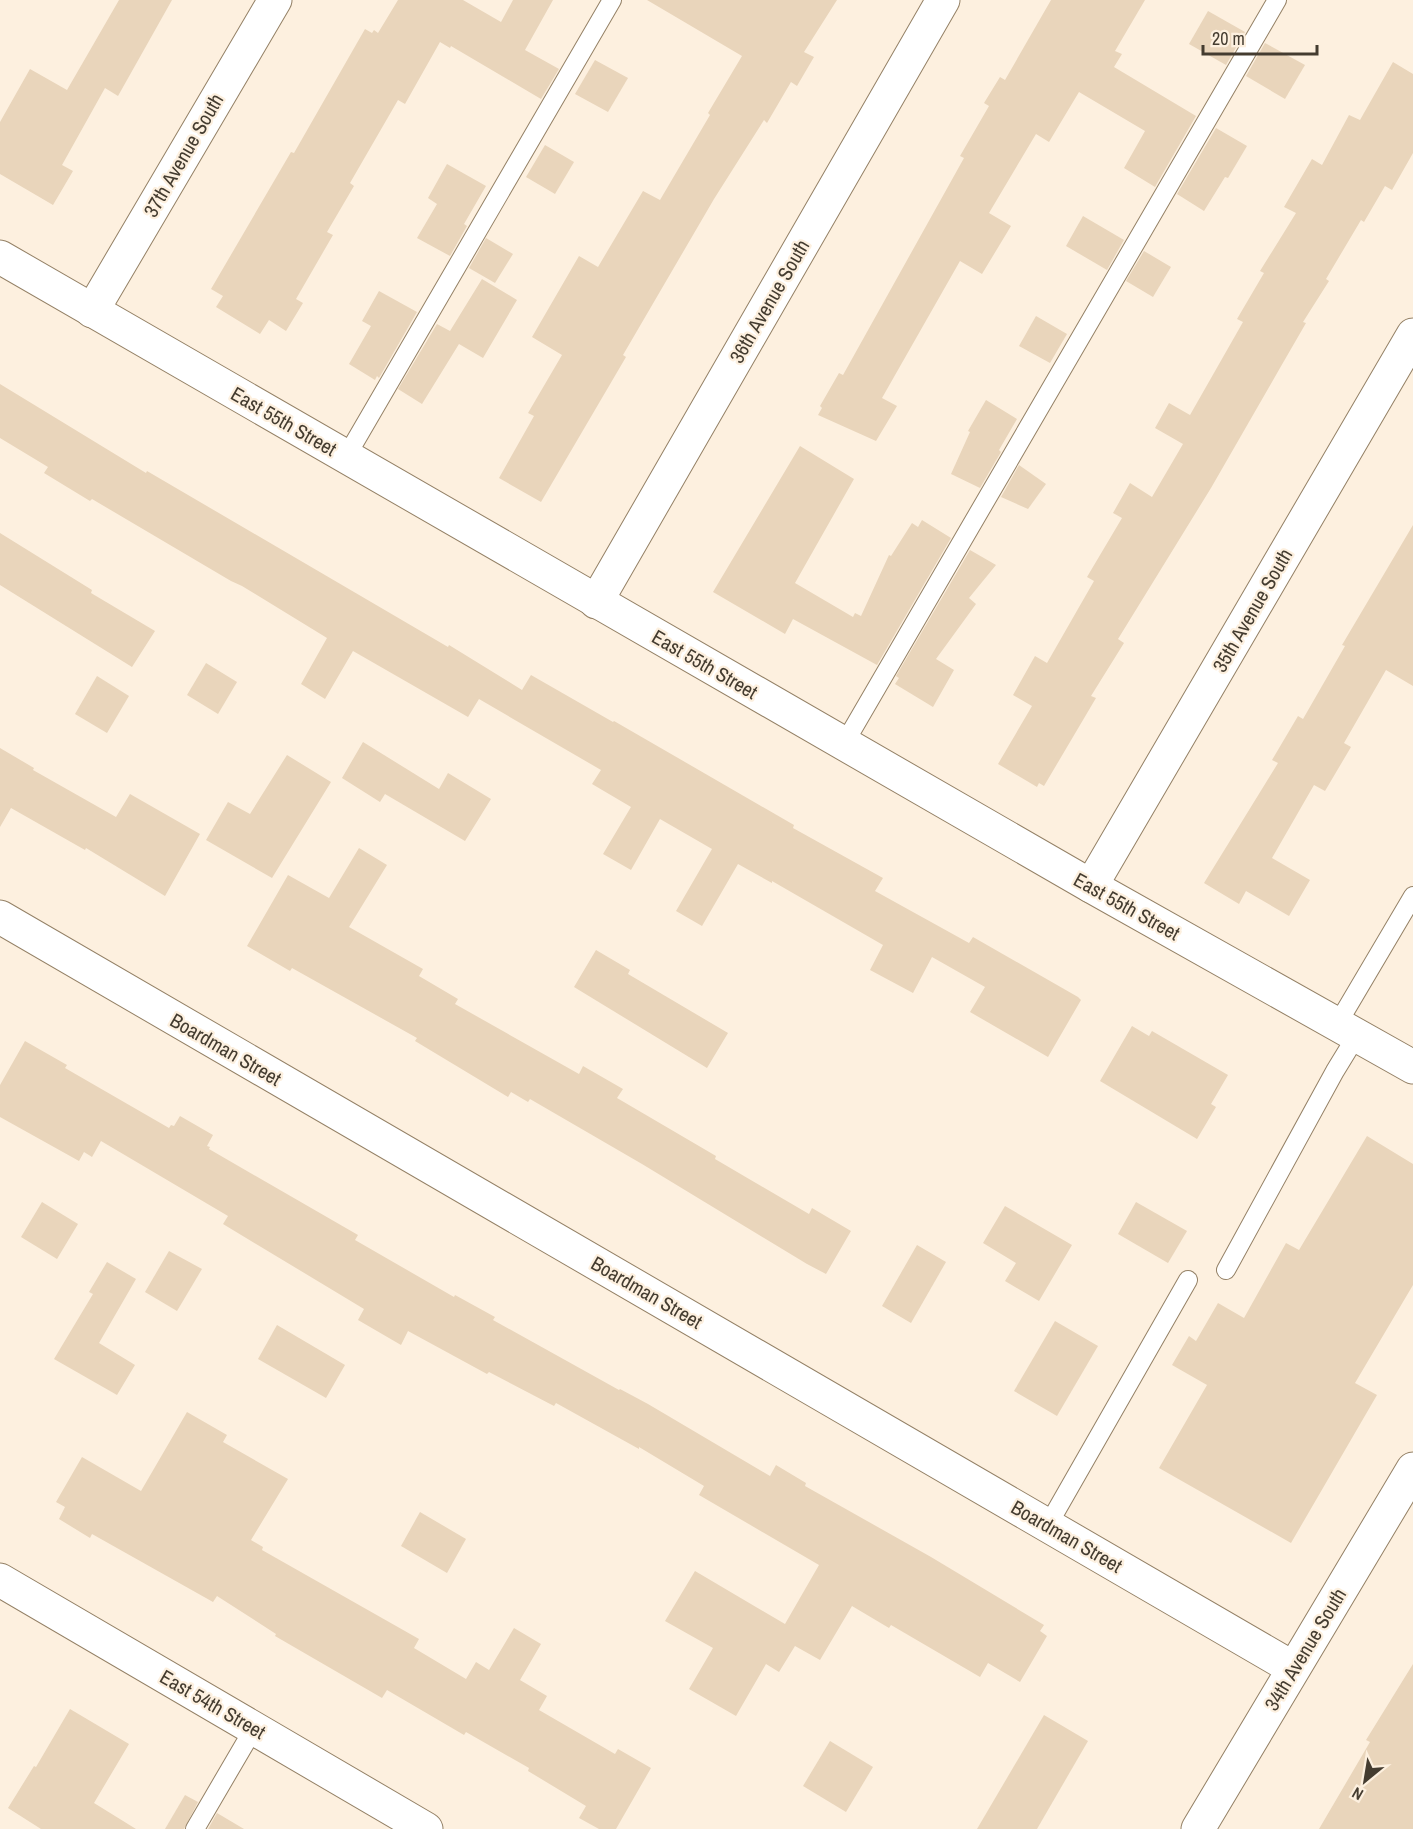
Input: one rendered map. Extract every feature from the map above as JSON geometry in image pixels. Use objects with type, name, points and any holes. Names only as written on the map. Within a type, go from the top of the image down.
[{"type":"street","name":"37th Avenue South","points":[[92,311],[274,0]]},
{"type":"street","name":"36th Avenue South","points":[[596,602],[943,0]]},
{"type":"street","name":"East 55th Street","points":[[0,257],[1091,886],[1413,1066]]},
{"type":"street","name":"35th Avenue South","points":[[1091,886],[1413,335]]},
{"type":"street","name":"Boardman Street","points":[[0,917],[1293,1668]]},
{"type":"street","name":"34th Avenue South","points":[[1198,1829],[1413,1469]]},
{"type":"street","name":"East 54th Street","points":[[2,1586],[254,1728],[426,1829]]},
{"type":"lane","points":[[346,457],[612,0]]},
{"type":"lane","points":[[844,744],[1277,0]]},
{"type":"lane","points":[[1226,1270],[1335,1071],[1348,1029],[1413,896]]},
{"type":"lane","points":[[1048,1525],[1188,1280]]},
{"type":"lane","points":[[195,1829],[254,1728]]},
{"type":"building","points":[[119,0],[172,0],[118,96],[105,88],[62,165],[73,171],[53,205],[0,174],[0,122],[30,69],[67,90]]},
{"type":"building","points":[[398,0],[463,0],[501,22],[513,0],[553,0],[525,50],[559,69],[541,99],[451,46],[450,48],[440,42],[405,104],[398,100],[350,183],[354,186],[327,232],[333,235],[296,299],[303,303],[286,331],[269,320],[260,334],[216,307],[223,296],[211,289],[291,152],[294,153],[365,29],[378,33]]},
{"type":"building","points":[[647,0],[837,0],[804,52],[814,57],[797,86],[791,82],[767,123],[764,120],[714,199],[623,355],[626,357],[541,502],[499,478],[534,416],[528,413],[562,355],[532,337],[579,256],[598,267],[643,191],[660,200],[742,56]]},
{"type":"building","points":[[1051,0],[1145,0],[1115,51],[1122,54],[1114,67],[1196,116],[1155,187],[1124,168],[1145,131],[1079,92],[1049,142],[1036,134],[989,213],[1011,226],[982,274],[960,261],[882,398],[897,406],[876,441],[818,415],[822,408],[820,406],[839,373],[843,375],[964,158],[960,156],[989,106],[984,103],[1000,77],[1005,80]]},
{"type":"building","points":[[1208,11],[1245,32],[1226,65],[1189,44]]},
{"type":"building","points":[[1265,43],[1305,65],[1285,99],[1246,76]]},
{"type":"building","points":[[595,60],[628,78],[608,112],[575,94]]},
{"type":"building","points":[[1393,62],[1413,74],[1413,153],[1392,190],[1385,186],[1364,222],[1361,220],[1326,279],[1329,281],[1303,322],[1306,323],[1211,488],[1118,639],[1124,643],[1091,696],[1096,698],[1044,786],[1039,783],[1037,787],[998,764],[1032,706],[1013,695],[1035,656],[1047,663],[1094,581],[1087,577],[1122,518],[1113,513],[1130,483],[1152,497],[1183,444],[1155,428],[1169,403],[1190,415],[1243,322],[1237,319],[1264,273],[1260,271],[1296,213],[1284,207],[1312,159],[1322,165],[1349,115],[1360,120]]},
{"type":"building","points":[[1216,128],[1247,146],[1228,178],[1225,177],[1204,211],[1177,194]]},
{"type":"building","points":[[545,145],[574,162],[555,194],[526,177]]},
{"type":"building","points":[[447,164],[486,186],[464,224],[467,226],[450,256],[417,238],[437,204],[428,198]]},
{"type":"building","points":[[1083,216],[1124,240],[1107,270],[1066,246]]},
{"type":"building","points":[[486,238],[513,254],[495,283],[469,268]]},
{"type":"building","points":[[1144,251],[1171,267],[1153,297],[1126,281]]},
{"type":"building","points":[[482,279],[517,300],[483,358],[459,344],[422,404],[398,389],[437,324],[450,331]]},
{"type":"building","points":[[379,291],[417,312],[379,378],[377,376],[375,380],[349,364],[371,326],[362,321]]},
{"type":"building","points":[[1036,316],[1067,334],[1050,363],[1019,346]]},
{"type":"building","points":[[0,384],[146,473],[147,471],[448,647],[449,645],[522,690],[531,675],[614,721],[794,825],[793,828],[883,878],[875,891],[969,943],[973,937],[1078,997],[1081,1000],[1048,1057],[970,1012],[985,987],[932,957],[913,993],[870,970],[883,945],[738,864],[702,926],[676,911],[712,849],[660,819],[631,870],[603,854],[631,807],[592,784],[601,770],[479,699],[468,717],[353,651],[325,699],[301,684],[327,638],[242,586],[44,473],[48,467],[0,438]]},
{"type":"building","points":[[986,400],[1017,419],[980,488],[951,474],[970,432],[968,431]]},
{"type":"building","points":[[800,446],[854,479],[795,583],[853,617],[855,613],[861,616],[889,555],[891,556],[912,523],[918,527],[922,520],[951,538],[877,665],[793,619],[785,634],[713,592]]},
{"type":"building","points":[[1019,465],[1046,484],[1028,509],[1001,497]]},
{"type":"building","points":[[1413,525],[1413,686],[1386,670],[1344,743],[1351,747],[1325,791],[1314,785],[1272,858],[1310,880],[1289,916],[1246,891],[1239,904],[1204,883],[1278,763],[1272,760],[1298,716],[1303,719],[1345,646],[1342,645]]},
{"type":"building","points":[[0,533],[92,590],[91,593],[155,631],[132,667],[0,585]]},
{"type":"building","points":[[970,550],[996,565],[969,598],[976,604],[936,659],[954,670],[933,707],[895,684],[899,678],[896,676]]},
{"type":"building","points":[[206,663],[237,682],[218,714],[187,695]]},
{"type":"building","points":[[97,676],[129,696],[107,733],[75,714]]},
{"type":"building","points":[[363,742],[439,789],[448,773],[491,799],[465,841],[385,794],[380,802],[342,778]]},
{"type":"building","points":[[0,748],[34,768],[33,770],[116,817],[130,794],[200,834],[165,896],[86,848],[85,850],[11,808],[0,827]]},
{"type":"building","points":[[287,755],[331,782],[272,878],[206,840],[228,802],[250,814]]},
{"type":"building","points":[[359,848],[387,865],[349,927],[423,969],[419,976],[458,999],[455,1004],[579,1074],[583,1066],[623,1089],[617,1098],[716,1156],[715,1159],[809,1214],[812,1208],[851,1231],[826,1274],[530,1099],[528,1102],[511,1092],[508,1097],[415,1041],[417,1038],[292,968],[290,971],[247,946],[288,875],[329,898]]},
{"type":"building","points":[[596,950],[630,970],[628,974],[728,1033],[707,1068],[574,987]]},
{"type":"building","points":[[1132,1026],[1149,1036],[1152,1031],[1228,1075],[1211,1104],[1216,1107],[1197,1139],[1100,1081]]},
{"type":"building","points":[[25,1041],[67,1065],[65,1068],[169,1128],[171,1125],[174,1126],[180,1116],[213,1135],[207,1146],[210,1147],[209,1149],[358,1235],[355,1240],[454,1297],[455,1295],[495,1317],[493,1320],[648,1404],[770,1476],[776,1465],[806,1483],[805,1486],[931,1557],[1044,1625],[1040,1631],[1047,1636],[1020,1682],[988,1663],[980,1677],[891,1625],[889,1628],[852,1606],[820,1660],[795,1646],[779,1672],[766,1664],[736,1716],[689,1689],[713,1648],[665,1621],[695,1571],[785,1624],[819,1565],[699,1495],[704,1486],[639,1447],[639,1449],[556,1403],[554,1406],[489,1372],[487,1374],[408,1331],[401,1345],[358,1320],[364,1309],[223,1224],[228,1216],[101,1141],[92,1157],[84,1152],[79,1161],[0,1117],[0,1085]]},
{"type":"building","points":[[1367,1136],[1413,1164],[1413,1285],[1355,1383],[1377,1395],[1291,1543],[1159,1468],[1207,1385],[1172,1365],[1189,1336],[1196,1341],[1218,1303],[1244,1318],[1286,1243],[1299,1250]]},
{"type":"building","points":[[42,1202],[78,1224],[57,1259],[21,1237]]},
{"type":"building","points":[[1136,1202],[1187,1231],[1168,1263],[1118,1234]]},
{"type":"building","points":[[1005,1206],[1072,1245],[1039,1301],[1005,1281],[1016,1263],[983,1243]]},
{"type":"building","points":[[917,1245],[946,1262],[911,1323],[882,1306]]},
{"type":"building","points":[[169,1251],[202,1269],[177,1311],[145,1292]]},
{"type":"building","points":[[107,1262],[136,1279],[99,1343],[135,1365],[117,1395],[54,1359],[93,1294],[89,1292]]},
{"type":"building","points":[[1055,1321],[1098,1346],[1057,1416],[1014,1391]]},
{"type":"building","points":[[277,1325],[345,1365],[326,1398],[258,1359]]},
{"type":"building","points":[[187,1412],[227,1435],[223,1442],[288,1479],[251,1540],[263,1547],[262,1550],[419,1639],[414,1648],[466,1679],[476,1662],[489,1670],[514,1628],[541,1644],[520,1680],[547,1696],[539,1710],[615,1754],[618,1749],[651,1768],[616,1829],[599,1829],[579,1818],[586,1806],[528,1771],[529,1768],[466,1732],[464,1735],[387,1690],[382,1698],[275,1636],[276,1634],[217,1596],[213,1602],[92,1534],[90,1538],[59,1519],[65,1507],[56,1502],[82,1457],[141,1491]]},
{"type":"building","points":[[420,1512],[466,1539],[447,1573],[401,1546]]},
{"type":"building","points":[[1413,1664],[1413,1829],[1319,1829],[1370,1742],[1366,1740]]},
{"type":"building","points":[[70,1709],[129,1744],[94,1803],[136,1829],[41,1829],[8,1808],[34,1766],[36,1767]]},
{"type":"building","points":[[1044,1715],[1088,1741],[1037,1829],[977,1829]]},
{"type":"building","points":[[830,1741],[873,1767],[846,1812],[803,1786]]},
{"type":"building","points":[[185,1795],[198,1802],[184,1829],[165,1829]]},
{"type":"building","points":[[217,1813],[244,1829],[208,1829]]}]
